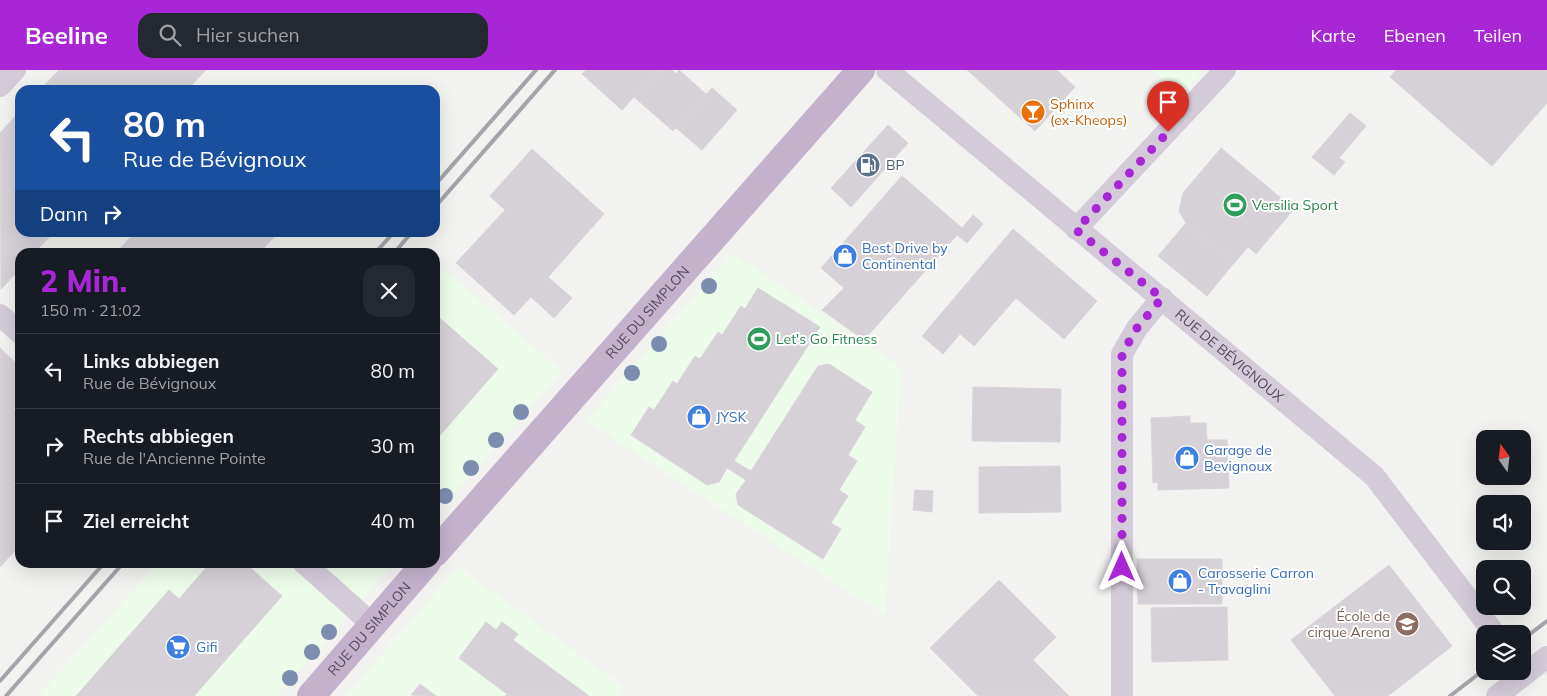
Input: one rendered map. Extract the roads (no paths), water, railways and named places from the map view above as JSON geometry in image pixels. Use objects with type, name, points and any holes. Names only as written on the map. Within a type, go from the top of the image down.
[{"type":"main road","name":"RUE DU SIMPLON","points":[[440,547],[861,70]]},
{"type":"main road","name":"RUE DU SIMPLON","points":[[311,696],[422,568]]},
{"type":"street","points":[[0,86],[15,70]]},
{"type":"street","name":"RUE DE BÉVIGNOUX","points":[[887,70],[1076,230],[1162,298],[1374,476],[1488,625]]},
{"type":"street","points":[[1076,230],[1225,70]]},
{"type":"street","points":[[1122,696],[1122,354],[1137,328],[1162,298]]},
{"type":"street","points":[[0,315],[15,328]]},
{"type":"street","points":[[310,568],[373,625]]},
{"type":"street","points":[[1531,667],[1547,657]]},
{"type":"street","points":[[1497,696],[1515,680]]},
{"type":"railway","points":[[440,179],[536,70]]},
{"type":"railway","points":[[440,201],[555,70]]},
{"type":"railway","points":[[380,248],[390,237]]},
{"type":"railway","points":[[398,248],[408,237]]},
{"type":"railway","points":[[0,681],[100,568]]},
{"type":"railway","points":[[6,696],[119,568]]},
{"type":"railway","points":[[1531,633],[1547,621]]},
{"type":"railway","points":[[1450,696],[1476,676]]},
{"type":"place","name":"Sphinx (ex-Kheops)","points":[[1033,112]]},
{"type":"place","name":"BP","points":[[868,165]]},
{"type":"place","name":"Versilia Sport","points":[[1235,205]]},
{"type":"place","name":"Best Drive by Continental","points":[[845,256]]},
{"type":"place","name":"Let's Go Fitness","points":[[759,339]]},
{"type":"place","name":"JYSK","points":[[699,417]]},
{"type":"place","name":"Garage de Bevignoux","points":[[1187,458]]},
{"type":"place","name":"Carosserie Carron - Travaglini","points":[[1180,581]]},
{"type":"place","name":"École de cirque Arena","points":[[1407,624]]},
{"type":"place","name":"Gifi","points":[[178,647]]}]
